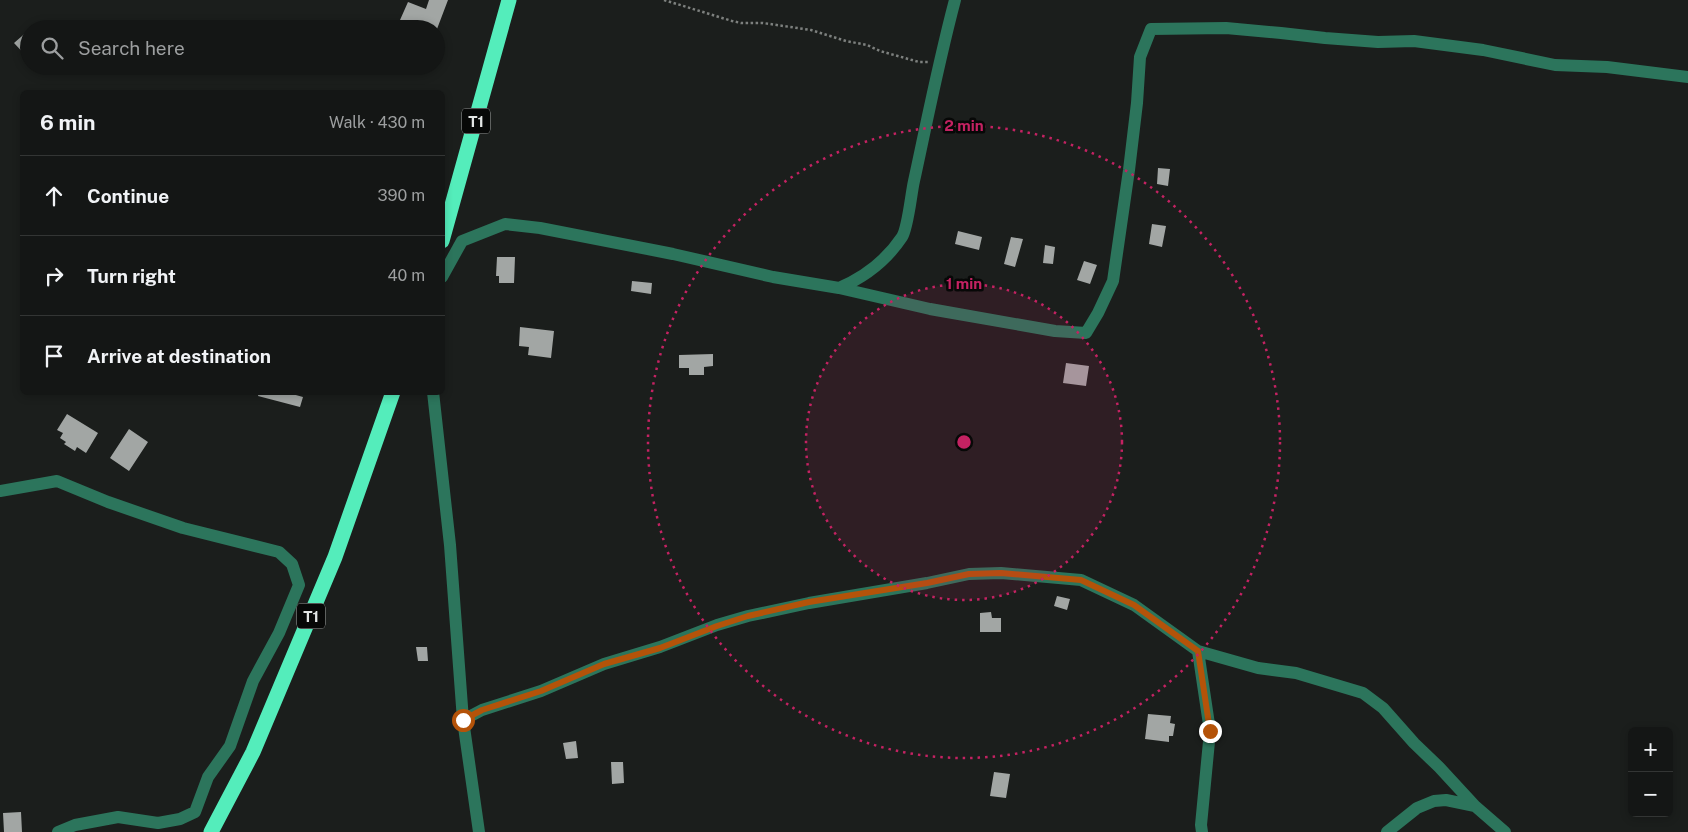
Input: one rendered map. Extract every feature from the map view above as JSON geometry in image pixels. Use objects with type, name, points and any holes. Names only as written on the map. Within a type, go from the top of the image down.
[{"type":"highway","name":"T1","points":[[445,230],[509,0]]},
{"type":"highway","name":"T1","points":[[211,832],[253,752],[335,557],[392,395]]},
{"type":"street","points":[[839,288],[877,267],[904,235],[940,60],[956,0]]},
{"type":"street","points":[[445,272],[462,241],[505,224],[540,228],[673,254],[773,277],[839,288],[903,304],[1016,325],[1055,331],[1086,333],[1113,281],[1129,170],[1140,57],[1150,29],[1226,28],[1378,42],[1414,41],[1483,50],[1555,65],[1607,67],[1688,77]]},
{"type":"street","points":[[433,395],[450,545],[463,720],[480,832]]},
{"type":"street","points":[[0,491],[57,482],[183,528],[279,552],[292,564],[299,585],[279,633],[253,681],[230,746],[208,777],[195,812],[180,819],[158,823],[118,817],[76,825],[58,832]]},
{"type":"street","points":[[463,720],[482,710],[541,691],[604,664],[660,648],[748,616],[809,602],[927,583],[969,574],[1001,573],[1081,580],[1134,605],[1198,651],[1258,668],[1296,673],[1363,693],[1383,708],[1414,744],[1475,806],[1505,832]]},
{"type":"street","points":[[1198,651],[1210,731],[1202,832]]},
{"type":"street","points":[[1386,832],[1417,808],[1434,802],[1446,800],[1475,806]]},
{"type":"path","points":[[664,0],[741,23],[763,23],[811,30],[920,62],[940,60]]},
{"type":"building","points":[[429,0],[448,0],[440,20],[400,20],[408,2],[426,9]]},
{"type":"building","points":[[20,38],[20,49],[14,43]]},
{"type":"building","points":[[1158,168],[1170,169],[1168,186],[1157,184]]},
{"type":"building","points":[[1152,224],[1166,226],[1162,247],[1149,244]]},
{"type":"building","points":[[958,231],[982,237],[979,250],[955,244]]},
{"type":"building","points":[[1011,237],[1023,239],[1015,267],[1004,264]]},
{"type":"building","points":[[1045,245],[1055,247],[1053,264],[1043,263]]},
{"type":"building","points":[[497,257],[515,257],[514,283],[499,283],[499,276],[496,276]]},
{"type":"building","points":[[1084,261],[1097,265],[1090,284],[1077,280]]},
{"type":"building","points":[[632,281],[652,283],[651,294],[631,291]]},
{"type":"building","points":[[520,327],[554,331],[551,358],[528,355],[529,347],[519,346]]},
{"type":"building","points":[[713,354],[713,366],[704,367],[704,375],[689,375],[689,368],[679,368],[679,355]]},
{"type":"building","points":[[1066,363],[1089,366],[1086,386],[1063,383]]},
{"type":"building","points":[[296,395],[303,397],[300,407],[258,396]]},
{"type":"building","points":[[67,414],[98,433],[86,453],[77,447],[75,451],[64,444],[66,442],[60,438],[63,433],[57,430]]},
{"type":"building","points":[[129,429],[148,442],[129,471],[110,458]]},
{"type":"building","points":[[1057,596],[1070,599],[1067,610],[1054,606]]},
{"type":"building","points":[[991,612],[992,618],[1001,618],[1001,632],[980,632],[980,613]]},
{"type":"building","points":[[416,647],[427,647],[428,661],[418,661]]},
{"type":"building","points":[[1148,714],[1171,716],[1170,723],[1175,724],[1173,736],[1169,736],[1169,742],[1145,739]]},
{"type":"building","points":[[576,741],[578,758],[566,759],[563,743]]},
{"type":"building","points":[[611,762],[623,762],[624,783],[612,784]]},
{"type":"building","points":[[994,772],[1010,774],[1006,798],[990,796]]},
{"type":"building","points":[[21,812],[22,832],[4,832],[3,813]]},
{"type":"route","points":[[463,720],[482,710],[541,691],[604,664],[660,648],[748,616],[809,602],[927,583],[969,574],[1001,573],[1055,576],[1081,580],[1134,605],[1198,651],[1210,731]]}]
